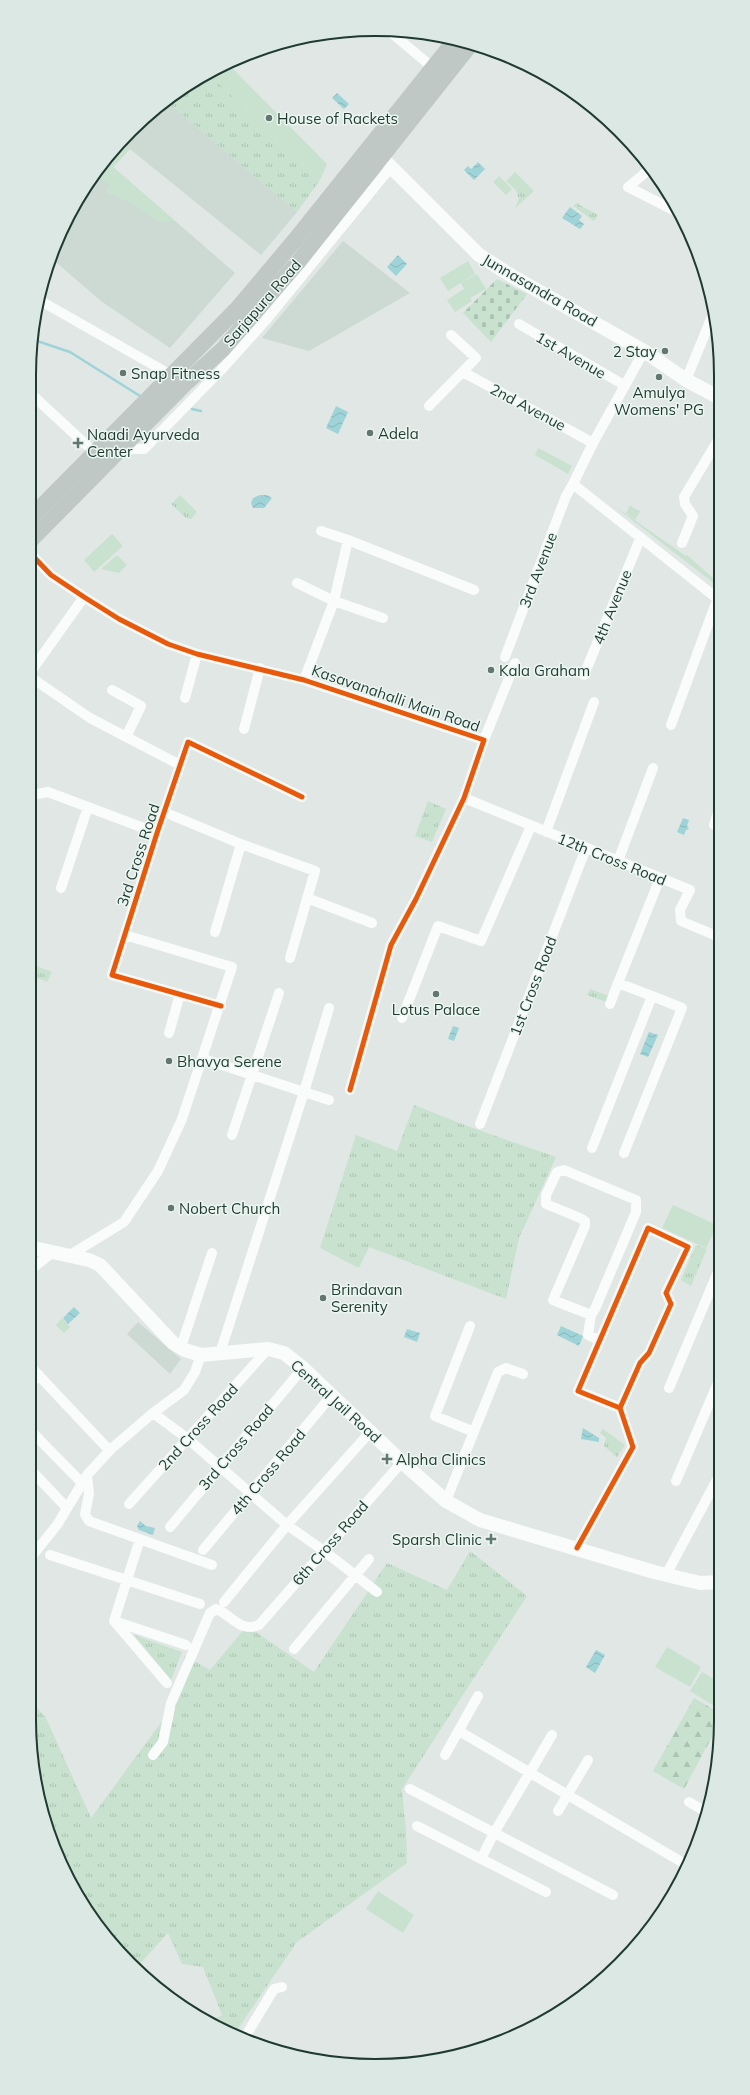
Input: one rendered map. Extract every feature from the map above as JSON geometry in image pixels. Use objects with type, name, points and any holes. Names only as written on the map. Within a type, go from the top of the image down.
[{"type":"main road","name":"Sarjapura Road","points":[[36,535],[122,449],[227,353],[297,251],[432,67],[451,45]]},
{"type":"main road","name":"Sarjapura Road","points":[[36,512],[237,309],[386,162],[467,49]]},
{"type":"main road","name":"Junnasandra Road","points":[[386,162],[479,255],[512,276],[644,351],[686,380],[714,395]]},
{"type":"main road","name":"Central Jail Road","points":[[36,1248],[89,1260],[100,1265],[173,1342],[181,1347],[201,1355],[268,1349],[284,1353],[303,1368],[402,1462],[446,1501],[480,1520],[666,1574],[700,1583],[714,1582]]},
{"type":"street","points":[[396,37],[432,67]]},
{"type":"street","points":[[227,353],[284,298],[386,162]]},
{"type":"street","points":[[646,172],[628,187],[670,209]]},
{"type":"street","points":[[44,303],[172,375]]},
{"type":"street","points":[[686,380],[709,323]]},
{"type":"street","name":"1st Avenue","points":[[519,324],[624,385]]},
{"type":"street","points":[[429,406],[476,358],[451,335]]},
{"type":"street","name":"3rd Avenue","points":[[505,657],[566,496],[593,442],[644,351]]},
{"type":"street","name":"2nd Avenue","points":[[463,372],[593,442]]},
{"type":"street","points":[[36,398],[95,453]]},
{"type":"street","points":[[682,543],[693,518],[692,513],[685,504],[684,497],[714,447]]},
{"type":"street","points":[[573,484],[714,597]]},
{"type":"street","points":[[321,531],[348,540],[474,590]]},
{"type":"street","name":"4th Avenue","points":[[584,675],[640,539]]},
{"type":"street","points":[[304,680],[334,601],[348,540]]},
{"type":"street","name":"Kasavanahalli Main Road","points":[[36,559],[51,575],[84,597],[133,626],[168,644],[196,654],[260,668],[304,680],[484,740],[464,798],[416,899],[391,945],[350,1090]]},
{"type":"street","points":[[297,583],[334,601],[383,618]]},
{"type":"street","points":[[36,665],[84,597]]},
{"type":"street","points":[[672,725],[714,611]]},
{"type":"street","points":[[185,698],[196,654]]},
{"type":"street","points":[[484,740],[515,663]]},
{"type":"street","points":[[244,729],[260,668]]},
{"type":"street","points":[[36,680],[90,718],[180,765]]},
{"type":"street","points":[[112,690],[141,706],[126,737]]},
{"type":"street","points":[[546,832],[594,702]]},
{"type":"street","name":"3rd Cross Road","points":[[180,994],[112,975],[157,833],[188,742],[302,797]]},
{"type":"street","points":[[618,861],[653,768]]},
{"type":"street","points":[[37,794],[48,792],[157,833]]},
{"type":"street","name":"12th Cross Road","points":[[464,798],[690,890],[680,910],[681,921],[714,935]]},
{"type":"street","points":[[61,888],[88,807]]},
{"type":"street","points":[[164,812],[241,844],[315,871],[290,958]]},
{"type":"street","points":[[402,1018],[438,926],[481,941],[531,826]]},
{"type":"street","points":[[215,932],[241,844]]},
{"type":"street","name":"1st Cross Road","points":[[480,1124],[586,848]]},
{"type":"street","points":[[610,1004],[660,878]]},
{"type":"street","points":[[307,898],[372,923]]},
{"type":"street","points":[[70,1255],[124,1222],[158,1171],[182,1119],[204,1058],[232,967],[125,935]]},
{"type":"street","points":[[618,983],[682,1008],[624,1153]]},
{"type":"street","points":[[232,1135],[279,993]]},
{"type":"street","points":[[169,1033],[180,994],[221,1006]]},
{"type":"street","points":[[592,1148],[652,996]]},
{"type":"street","points":[[220,1353],[304,1092],[329,1008]]},
{"type":"street","points":[[204,1058],[328,1100]]},
{"type":"street","points":[[591,1314],[553,1300],[586,1226],[585,1221],[580,1218],[546,1204],[546,1195],[557,1172],[564,1170],[636,1200],[636,1212],[595,1310],[591,1314],[588,1335],[599,1340]]},
{"type":"street","points":[[577,1548],[633,1447],[620,1408],[640,1363],[649,1353],[671,1304],[666,1293],[688,1247],[648,1228],[578,1391],[620,1408]]},
{"type":"street","points":[[36,1265],[53,1252]]},
{"type":"street","points":[[181,1347],[212,1253]]},
{"type":"street","points":[[669,1388],[714,1281]]},
{"type":"street","points":[[470,1326],[435,1416],[474,1432]]},
{"type":"street","name":"2nd Cross Road","points":[[129,1504],[268,1349]]},
{"type":"street","points":[[36,1551],[57,1525],[84,1478],[109,1450],[153,1413],[184,1390],[195,1372],[201,1355]]},
{"type":"street","name":"3rd Cross Road","points":[[170,1527],[303,1368]]},
{"type":"street","points":[[446,1501],[498,1372],[506,1368],[523,1374]]},
{"type":"street","points":[[36,1374],[109,1450]]},
{"type":"street","points":[[676,1481],[714,1392]]},
{"type":"street","name":"4th Cross Road","points":[[203,1550],[332,1395]]},
{"type":"street","points":[[153,1413],[188,1439],[287,1525],[324,1550],[377,1592]]},
{"type":"street","points":[[224,1602],[287,1525],[371,1431]]},
{"type":"street","points":[[36,1435],[84,1478],[89,1494],[85,1514],[90,1521],[212,1565]]},
{"type":"street","name":"6th Cross Road","points":[[153,1755],[163,1742],[171,1703],[210,1613],[216,1609],[223,1611],[241,1626],[247,1628],[259,1625],[402,1462]]},
{"type":"street","points":[[36,1475],[67,1508]]},
{"type":"street","points":[[666,1574],[714,1485]]},
{"type":"street","points":[[114,1621],[140,1539]]},
{"type":"street","points":[[50,1555],[200,1604]]},
{"type":"street","points":[[294,1649],[354,1575],[369,1559]]},
{"type":"street","points":[[114,1621],[186,1645]]},
{"type":"street","points":[[114,1621],[167,1683]]},
{"type":"street","points":[[445,1755],[478,1696]]},
{"type":"street","points":[[459,1731],[682,1862]]},
{"type":"street","points":[[481,1859],[494,1833],[552,1735]]},
{"type":"street","points":[[558,1811],[588,1760]]},
{"type":"street","points":[[410,1789],[613,1895]]},
{"type":"street","points":[[689,1802],[702,1809]]},
{"type":"street","points":[[417,1826],[546,1892]]},
{"type":"street","points":[[247,2034],[274,1989],[282,1987]]},
{"type":"shaded area","points":[[171,105],[297,212],[261,255],[130,149],[113,167],[235,273],[170,348],[101,301],[56,262],[81,205],[106,169],[135,135]]},
{"type":"shaded area","points":[[343,241],[410,293],[309,351],[262,338]]},
{"type":"shaded area","points":[[138,1322],[181,1359],[170,1374],[127,1334]]},
{"type":"green space","name":"House of Rackets","points":[[232,68],[327,164],[320,180],[213,77]]},
{"type":"green space","points":[[213,77],[320,180],[297,212],[171,105]]},
{"type":"green space","points":[[126,145],[130,149],[113,167],[175,221],[159,222],[128,202],[105,192],[110,184],[99,178]]},
{"type":"green space","points":[[515,172],[524,181],[516,190],[506,181]]},
{"type":"green space","points":[[499,176],[512,189],[506,195],[493,182]]},
{"type":"green space","points":[[524,181],[534,191],[515,208],[519,199],[516,190]]},
{"type":"green space","points":[[576,203],[598,215],[594,221],[573,206]]},
{"type":"green space","points":[[468,261],[475,274],[448,291],[440,278]]},
{"type":"green space","points":[[477,274],[486,289],[470,298],[472,301],[455,312],[447,300],[464,289],[461,283]]},
{"type":"green space","points":[[497,279],[527,294],[491,342],[463,313]]},
{"type":"green space","points":[[538,448],[572,466],[568,474],[535,455]]},
{"type":"green space","points":[[180,495],[197,512],[191,519],[186,518],[171,504]]},
{"type":"green space","points":[[610,503],[686,556],[687,555],[713,578],[714,583]]},
{"type":"green space","points":[[630,506],[640,511],[635,520],[626,513]]},
{"type":"green space","points":[[112,534],[123,546],[94,572],[84,560]]},
{"type":"green space","points":[[117,555],[127,565],[119,573],[101,569]]},
{"type":"green space","points":[[428,801],[446,809],[432,842],[415,836]]},
{"type":"green space","points":[[36,966],[52,972],[47,982],[36,977]]},
{"type":"green space","points":[[590,989],[609,996],[606,1002],[587,995]]},
{"type":"green space","points":[[414,1105],[470,1127],[556,1157],[519,1238],[506,1299],[369,1247],[359,1268],[320,1248],[356,1135],[397,1151]]},
{"type":"green space","points":[[673,1205],[714,1224],[714,1231],[706,1248],[662,1228]]},
{"type":"green space","points":[[696,1245],[707,1249],[691,1286],[681,1280]]},
{"type":"green space","points":[[62,1318],[70,1327],[64,1333],[56,1325]]},
{"type":"green space","points":[[603,1429],[625,1445],[617,1457],[604,1446],[606,1438],[600,1433]]},
{"type":"green space","points":[[470,1551],[527,1596],[402,1789],[407,1863],[297,1942],[237,2030],[230,2026],[222,2015],[203,1967],[182,1964],[168,1933],[139,1964],[120,1944],[81,1890],[62,1850],[48,1808],[39,1764],[36,1707],[46,1718],[91,1818],[165,1717],[185,1656],[210,1670],[247,1626],[314,1672],[387,1563],[447,1590]]},
{"type":"green space","points":[[134,1635],[182,1652],[171,1680]]},
{"type":"green space","points":[[667,1647],[701,1667],[690,1687],[655,1667]]},
{"type":"green space","points":[[702,1672],[714,1679],[714,1706],[690,1691]]},
{"type":"green space","points":[[694,1698],[714,1710],[713,1734],[684,1789],[653,1771]]},
{"type":"green space","points":[[378,1891],[414,1915],[403,1933],[366,1909]]},
{"type":"green space","points":[[222,2015],[230,2026],[225,2024],[215,2019]]},
{"type":"water","points":[[337,93],[349,104],[344,109],[332,98]]},
{"type":"water","points":[[478,162],[485,169],[474,180],[464,170],[468,166],[471,169]]},
{"type":"water","points":[[570,207],[582,216],[579,220],[584,224],[580,229],[562,218]]},
{"type":"water","points":[[398,255],[407,264],[396,276],[387,267]]},
{"type":"water","points":[[336,406],[348,412],[338,434],[326,428]]},
{"type":"water","points":[[260,495],[267,495],[272,498],[264,508],[253,508],[251,503],[253,498]]},
{"type":"water","points":[[683,818],[689,820],[687,826],[689,829],[686,830],[684,835],[677,832]]},
{"type":"water","points":[[453,1026],[459,1028],[454,1041],[448,1039]]},
{"type":"water","points":[[649,1032],[658,1035],[648,1057],[640,1054]]},
{"type":"water","points":[[74,1307],[80,1313],[68,1324],[63,1318]]},
{"type":"water","points":[[561,1326],[583,1336],[579,1346],[557,1335]]},
{"type":"water","points":[[407,1329],[420,1333],[417,1342],[404,1337]]},
{"type":"water","points":[[583,1428],[599,1438],[599,1442],[581,1439]]},
{"type":"water","points":[[140,1521],[146,1526],[155,1528],[153,1535],[139,1530],[137,1526]]},
{"type":"water","points":[[596,1650],[605,1655],[595,1673],[586,1667]]},
{"type":"waterway","points":[[38,341],[70,352],[140,396]]},
{"type":"waterway","points":[[192,409],[201,411]]},
{"type":"cycle path","points":[[36,559],[51,575],[84,597],[119,619],[168,644],[197,654],[304,680],[484,740],[464,798],[416,899],[391,945],[350,1090]]},
{"type":"cycle path","points":[[221,1006],[112,975],[157,833],[188,742],[302,797]]},
{"type":"cycle path","points":[[577,1548],[633,1447],[620,1408],[640,1363],[649,1353],[671,1304],[666,1293],[688,1247],[648,1228],[578,1391],[620,1408]]},
{"type":"place","name":"House of Rackets","points":[[269,118]]},
{"type":"place","name":"2 Stay","points":[[665,351]]},
{"type":"place","name":"Snap Fitness","points":[[123,373]]},
{"type":"place","name":"Amulya Womens' PG","points":[[659,377]]},
{"type":"place","name":"Adela","points":[[370,433]]},
{"type":"place","name":"Naadi Ayurveda Center","points":[[78,443]]},
{"type":"place","name":"Kala Graham","points":[[491,670]]},
{"type":"place","name":"Lotus Palace","points":[[436,994]]},
{"type":"place","name":"Bhavya Serene","points":[[169,1061]]},
{"type":"place","name":"Nobert Church","points":[[171,1208]]},
{"type":"place","name":"Brindavan Serenity","points":[[323,1298]]},
{"type":"place","name":"Alpha Clinics","points":[[387,1459]]},
{"type":"place","name":"Sparsh Clinic","points":[[491,1539]]}]
